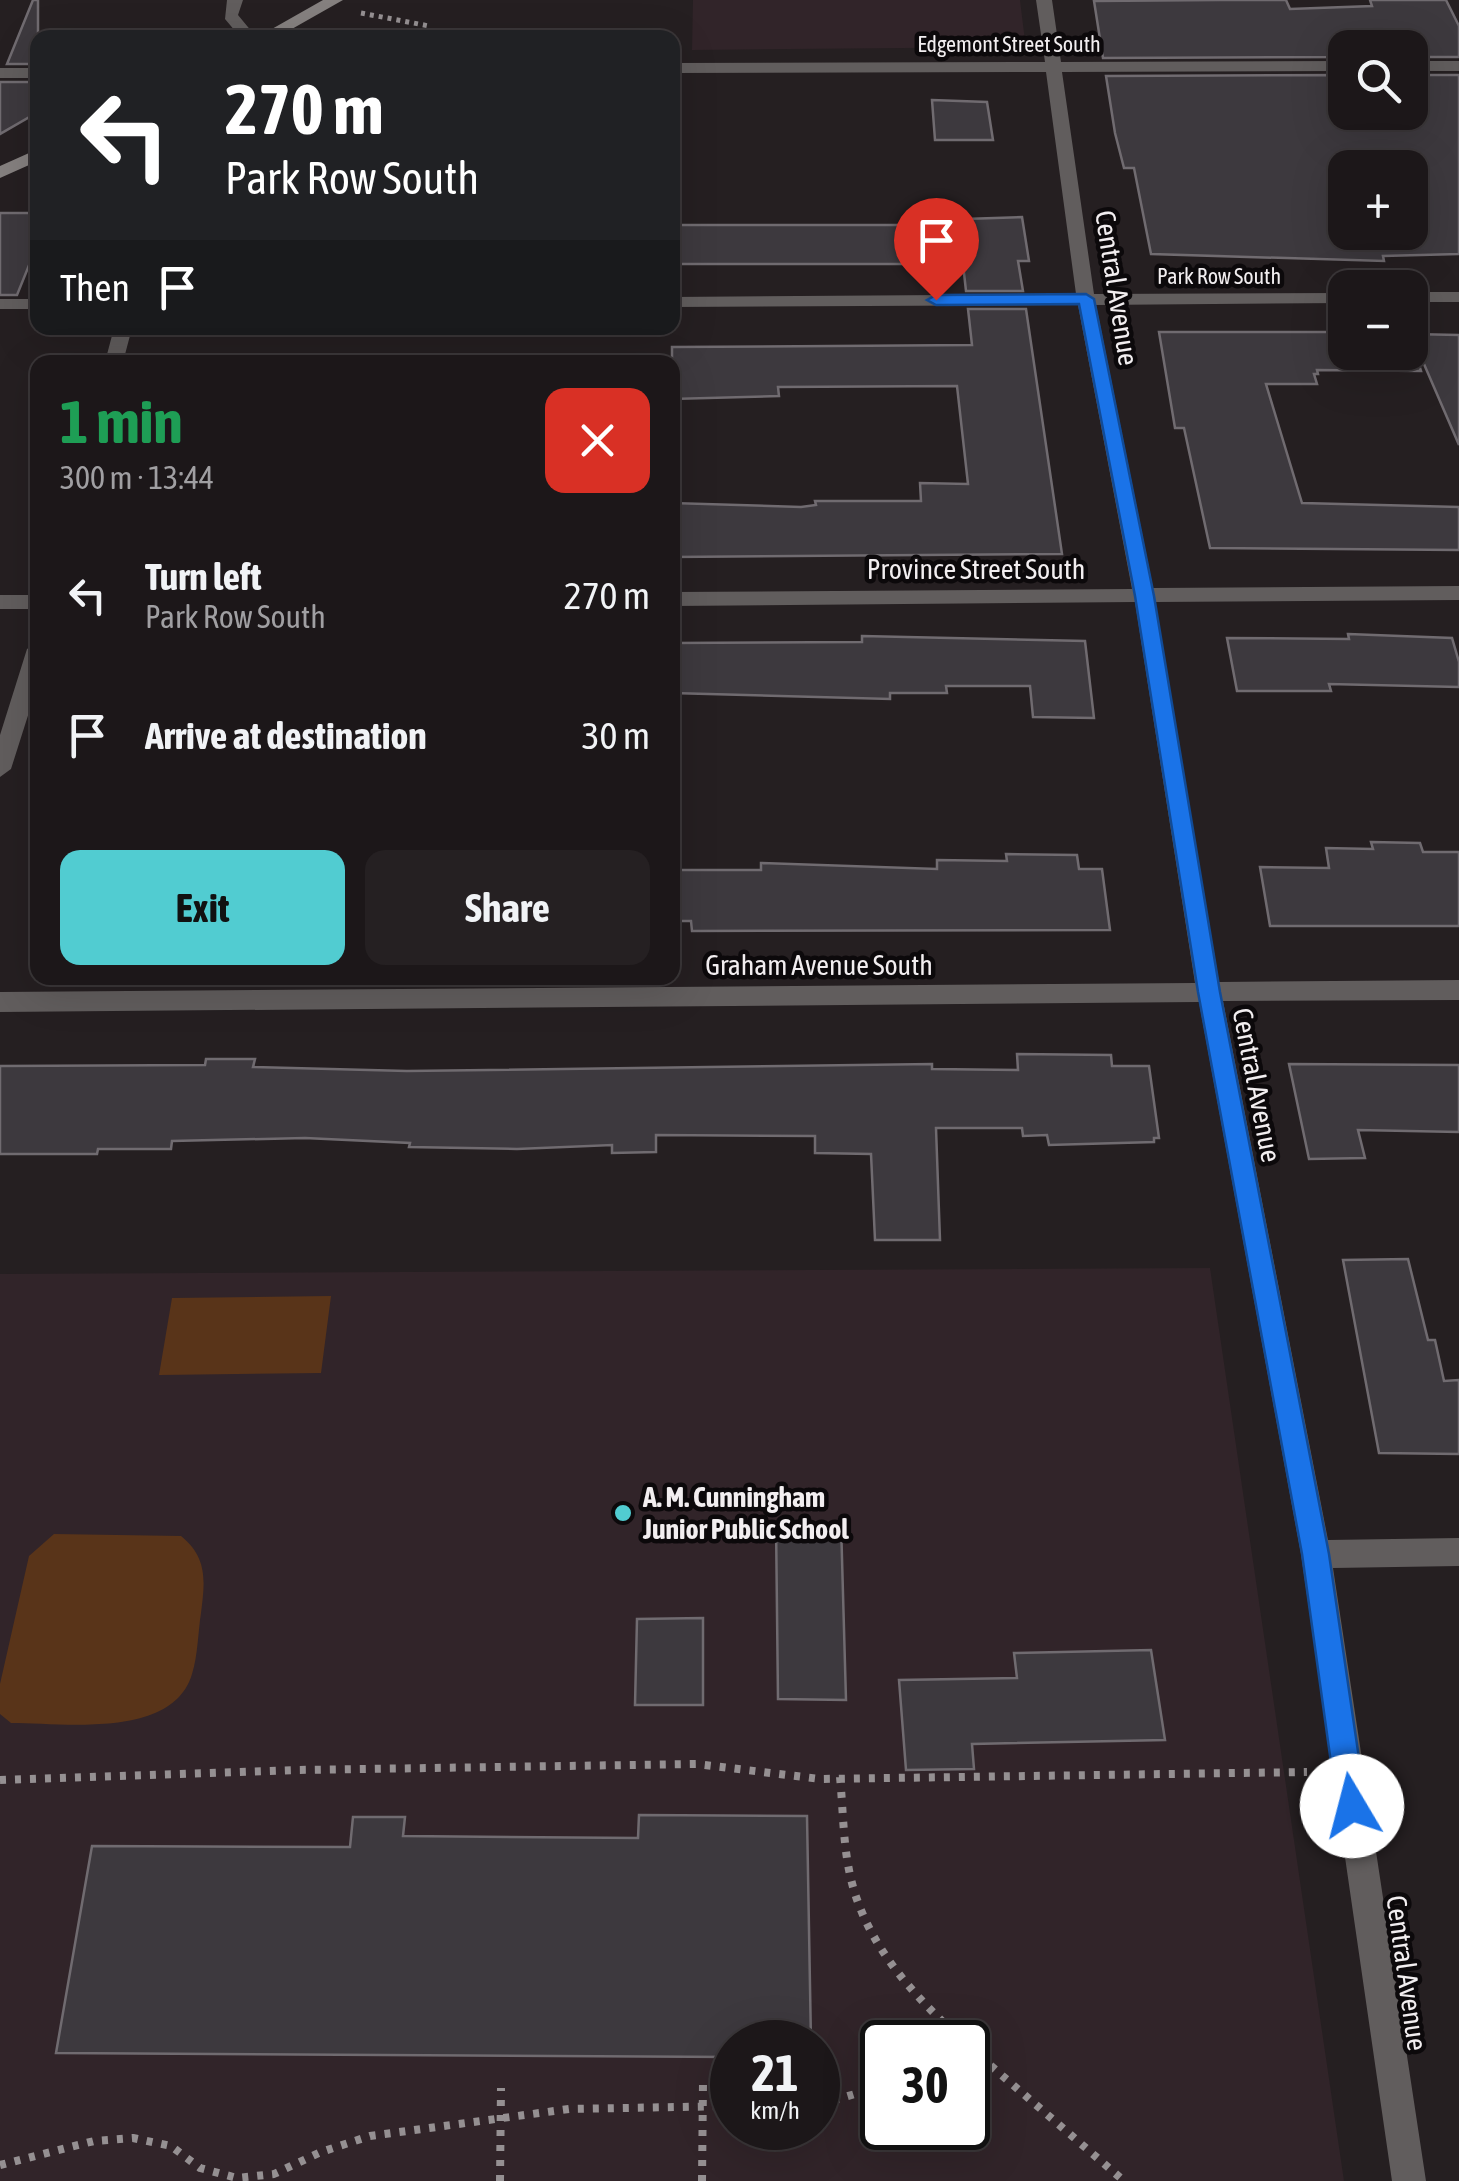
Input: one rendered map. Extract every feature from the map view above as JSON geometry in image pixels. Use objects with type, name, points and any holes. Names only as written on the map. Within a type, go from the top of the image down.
[{"type":"main road","points":[[279,30],[332,2]]},
{"type":"main road","points":[[0,173],[30,158]]},
{"type":"street","points":[[235,0],[230,16],[243,30]]},
{"type":"street","name":"Central Avenue","points":[[1044,0],[1086,299],[1144,596],[1209,992],[1316,1554],[1409,2181]]},
{"type":"street","name":"Edgemont Street South","points":[[680,68],[1328,66]]},
{"type":"street","points":[[1428,66],[1459,66]]},
{"type":"street","points":[[0,73],[30,72]]},
{"type":"street","points":[[1428,297],[1459,297]]},
{"type":"street","name":"Park Row South","points":[[680,302],[1328,298]]},
{"type":"street","points":[[0,304],[30,304]]},
{"type":"street","name":"Province Street South","points":[[680,598],[1459,593]]},
{"type":"street","points":[[0,602],[30,602]]},
{"type":"street","points":[[0,770],[30,674]]},
{"type":"street","name":"Graham Avenue South","points":[[0,1002],[1459,990]]},
{"type":"street","points":[[1316,1554],[1459,1552]]},
{"type":"path","points":[[332,2],[369,16],[429,26]]},
{"type":"path","points":[[0,1780],[297,1770],[697,1764],[820,1779],[1347,1772]]},
{"type":"path","points":[[840,1777],[850,1873],[873,1938],[912,1995],[940,2020]]},
{"type":"path","points":[[990,2065],[1124,2181]]},
{"type":"path","points":[[702,2181],[703,2082]]},
{"type":"path","points":[[500,2181],[501,2088]]},
{"type":"path","points":[[0,2165],[94,2141],[133,2138],[171,2146],[200,2168],[236,2178],[274,2174],[321,2152],[370,2136],[569,2109],[710,2107]]},
{"type":"shaded area","points":[[693,0],[1020,0],[1025,41],[1018,47],[692,50]]},
{"type":"shaded area","name":"A. M. Cunningham Junior Public School","points":[[1210,1268],[1344,2181],[0,2181],[0,1274]]},
{"type":"shaded area","points":[[331,1296],[321,1373],[159,1375],[172,1298]]},
{"type":"shaded area","points":[[54,1534],[181,1536],[196,1553],[204,1580],[194,1667],[181,1695],[163,1709],[140,1718],[87,1725],[11,1723],[0,1714],[0,1684],[29,1556]]},
{"type":"building","points":[[33,0],[38,0],[38,30],[30,30],[30,64],[7,64]]},
{"type":"building","points":[[1286,0],[1290,9],[1372,6],[1370,0],[1446,0],[1459,26],[1459,57],[1428,57],[1428,30],[1328,30],[1328,57],[1103,58],[1094,1]]},
{"type":"building","points":[[1328,75],[1328,130],[1428,130],[1428,75],[1459,75],[1459,254],[1383,256],[1384,261],[1151,254],[1134,168],[1124,168],[1106,76]]},
{"type":"building","points":[[0,82],[30,82],[30,117],[0,134]]},
{"type":"building","points":[[932,100],[987,102],[993,140],[935,140]]},
{"type":"building","points":[[0,213],[30,213],[30,263],[17,295],[0,295]]},
{"type":"building","points":[[1022,217],[1029,261],[1018,261],[1023,291],[966,291],[963,264],[680,264],[680,225],[935,225],[934,220]]},
{"type":"building","points":[[968,309],[1026,309],[1062,554],[680,557],[680,503],[801,507],[816,505],[815,501],[921,501],[920,483],[968,484],[957,386],[778,387],[779,396],[680,399],[680,355],[672,355],[672,347],[972,345]]},
{"type":"building","points":[[1159,332],[1328,332],[1328,370],[1421,370],[1421,371],[1317,370],[1317,384],[1266,384],[1302,503],[1459,507],[1459,550],[1210,548],[1184,428],[1175,428]]},
{"type":"building","points":[[1428,334],[1459,335],[1459,445],[1427,370]]},
{"type":"building","points":[[1348,634],[1452,638],[1459,662],[1459,687],[1329,684],[1331,691],[1237,691],[1227,638],[1349,639]]},
{"type":"building","points":[[862,636],[1085,641],[1094,718],[1033,717],[1030,686],[946,686],[947,693],[890,693],[890,699],[680,693],[680,643],[862,642]]},
{"type":"building","points":[[1371,842],[1420,843],[1423,852],[1459,852],[1459,926],[1270,926],[1260,867],[1329,868],[1326,848],[1373,849]]},
{"type":"building","points":[[1006,854],[1077,855],[1079,869],[1102,869],[1110,930],[692,931],[691,921],[680,921],[680,870],[761,870],[761,863],[937,869],[937,860],[1007,861]]},
{"type":"building","points":[[1017,1054],[1111,1055],[1112,1066],[1149,1066],[1159,1138],[1154,1138],[1154,1142],[1049,1145],[1047,1135],[1023,1136],[1022,1128],[936,1128],[940,1240],[875,1240],[871,1154],[815,1153],[815,1136],[656,1135],[656,1152],[612,1153],[612,1145],[517,1149],[409,1147],[410,1143],[305,1138],[172,1141],[171,1149],[98,1149],[97,1154],[0,1154],[0,1066],[205,1065],[206,1059],[255,1059],[253,1067],[407,1071],[932,1064],[932,1069],[1018,1070]]},
{"type":"building","points":[[1289,1064],[1459,1065],[1459,1132],[1358,1130],[1365,1158],[1309,1159]]},
{"type":"building","points":[[1408,1259],[1428,1340],[1435,1340],[1444,1381],[1459,1380],[1459,1454],[1379,1453],[1343,1260]]},
{"type":"building","points":[[776,1523],[841,1523],[846,1700],[778,1699]]},
{"type":"building","points":[[703,1618],[703,1705],[635,1705],[637,1619]]},
{"type":"building","points":[[1151,1650],[1165,1740],[972,1744],[974,1769],[906,1770],[899,1680],[1017,1678],[1014,1653]]},
{"type":"building","points":[[639,1815],[807,1816],[811,2020],[710,2020],[710,2057],[56,2053],[92,1846],[350,1847],[353,1817],[405,1817],[403,1836],[638,1838]]},
{"type":"place","name":"A. M. Cunningham Junior Public School","points":[[623,1513]]},
{"type":"route","points":[[936,300],[1086,299],[1144,596],[1209,992],[1316,1554],[1352,1806]]}]
